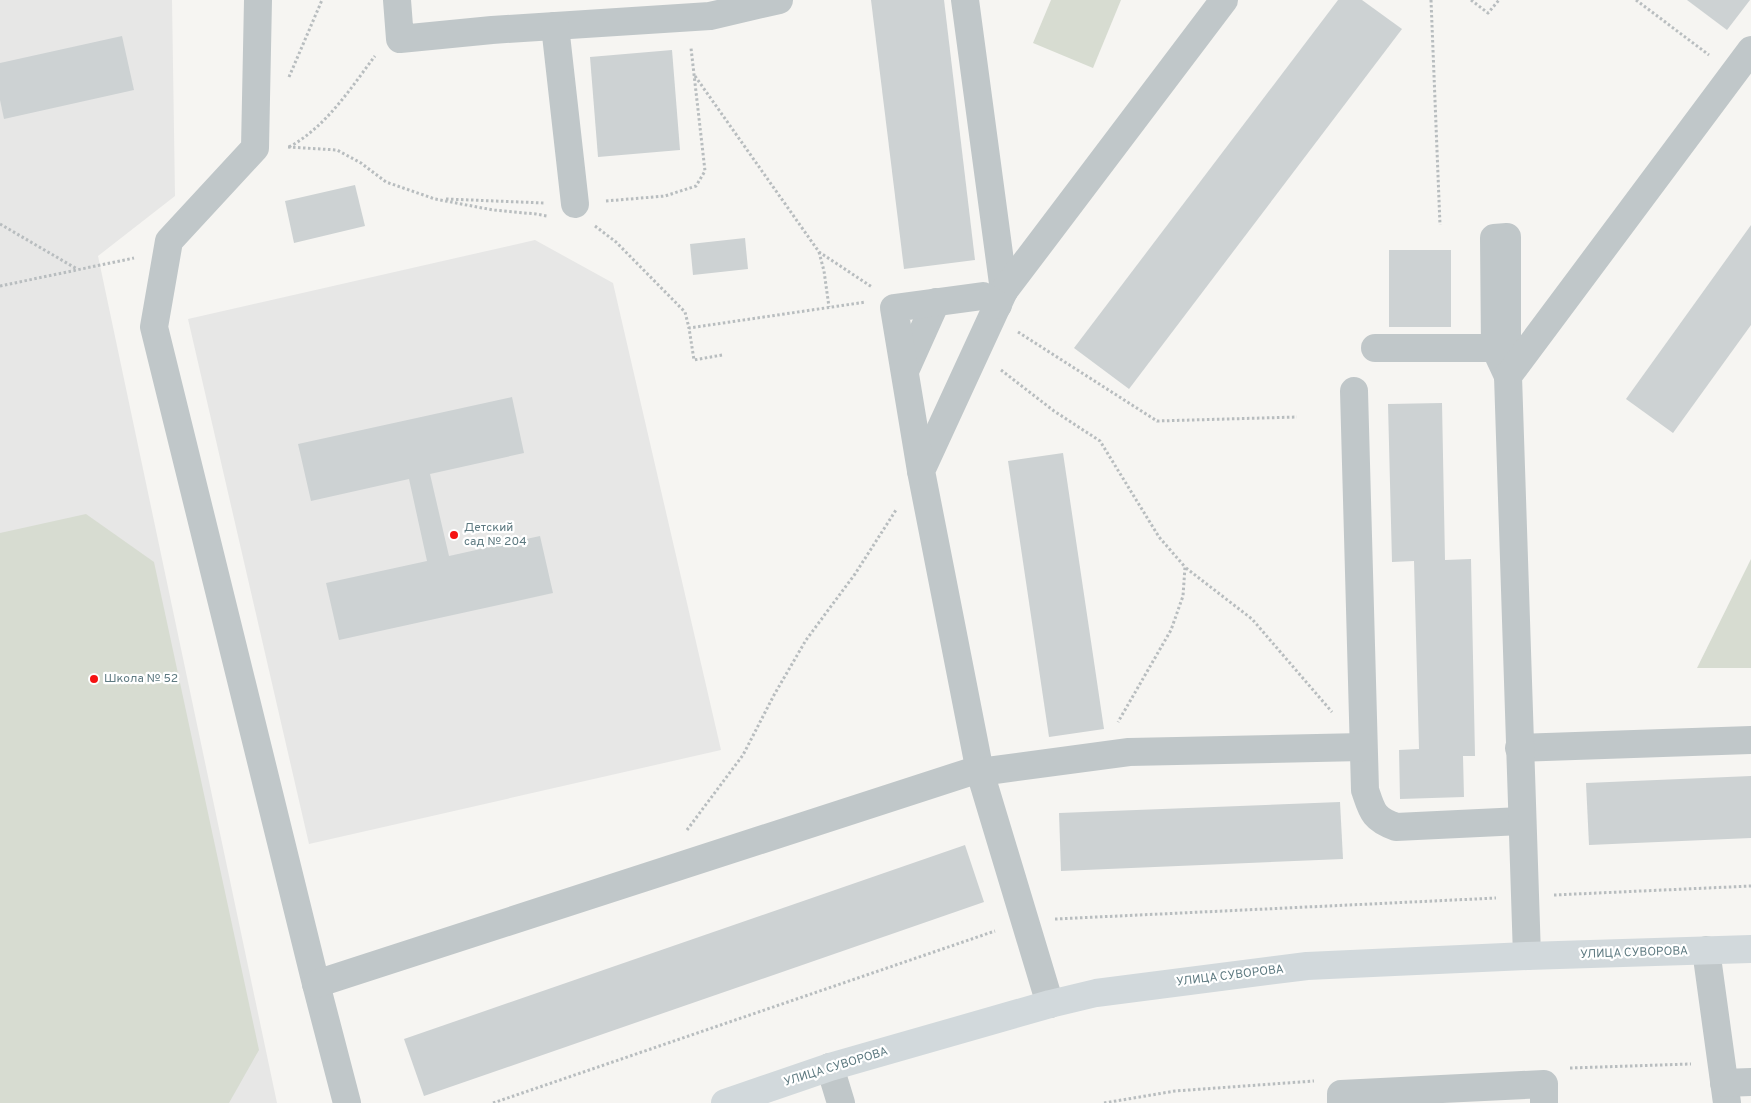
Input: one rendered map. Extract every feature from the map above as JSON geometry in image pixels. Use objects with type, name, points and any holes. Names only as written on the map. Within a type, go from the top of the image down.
[{"type":"main road","name":"УЛИЦА СУВОРОВА","points":[[725,1103],[830,1067],[1050,1004],[1096,993],[1307,966],[1527,956],[1751,949]]},
{"type":"lane","points":[[258,0],[256,148],[169,241],[154,326],[316,984],[348,1103]]},
{"type":"lane","points":[[397,0],[400,39],[492,30],[710,16],[779,0]]},
{"type":"lane","points":[[921,471],[995,298],[964,0]]},
{"type":"lane","points":[[917,443],[995,298],[1224,0]]},
{"type":"lane","points":[[555,26],[572,216]]},
{"type":"lane","points":[[1508,376],[1751,50]]},
{"type":"lane","points":[[995,298],[936,302],[894,308],[921,471],[980,772],[1050,1004]]},
{"type":"lane","points":[[905,371],[936,302]]},
{"type":"lane","points":[[1375,348],[1496,348],[1508,376],[1521,821],[1527,956]]},
{"type":"lane","points":[[1354,391],[1363,747],[1365,790],[1372,812],[1383,822],[1396,827],[1521,821]]},
{"type":"lane","points":[[1519,748],[1751,740]]},
{"type":"lane","points":[[316,984],[970,772],[1129,752],[1363,747]]},
{"type":"lane","points":[[1706,950],[1725,1093],[1751,1082]]},
{"type":"lane","points":[[830,1067],[841,1103]]},
{"type":"lane","points":[[1341,1103],[1341,1094],[1544,1084],[1544,1103]]},
{"type":"path","points":[[1431,0],[1440,225]]},
{"type":"path","points":[[1471,0],[1488,14],[1499,0]]},
{"type":"path","points":[[1636,0],[1712,58]]},
{"type":"path","points":[[288,147],[337,150],[361,163],[386,182],[435,199],[493,210],[572,216],[665,196],[696,186],[705,171],[687,18]]},
{"type":"path","points":[[694,76],[819,252],[824,271],[829,307]]},
{"type":"path","points":[[435,199],[572,216],[597,226],[616,242],[685,312],[694,360],[722,355]]},
{"type":"path","points":[[0,224],[78,270]]},
{"type":"path","points":[[0,286],[168,252]]},
{"type":"path","points":[[819,252],[874,288]]},
{"type":"path","points":[[689,328],[737,321]]},
{"type":"path","points":[[1013,338],[1016,331],[1157,421],[1297,417]]},
{"type":"path","points":[[995,377],[999,368],[1054,411],[1100,442],[1159,537],[1185,567],[1252,619],[1332,712]]},
{"type":"path","points":[[684,835],[743,755],[774,695],[806,640],[855,574],[896,509],[895,501]]},
{"type":"path","points":[[1114,729],[1171,630],[1183,596],[1185,567]]},
{"type":"path","points":[[493,1103],[1025,920],[1751,886]]},
{"type":"shaded area","name":"Школа № 52","points":[[0,0],[172,0],[175,196],[98,256],[277,1103],[0,1103]]},
{"type":"shaded area","points":[[1051,0],[1121,0],[1093,68],[1033,43]]},
{"type":"shaded area","name":"Детский сад № 204","points":[[535,240],[613,283],[721,750],[309,844],[188,319]]},
{"type":"shaded area","points":[[86,514],[154,562],[259,1050],[229,1103],[0,1103],[0,533]]},
{"type":"shaded area","points":[[1751,559],[1751,668],[1697,668]]},
{"type":"building","points":[[871,0],[944,0],[975,260],[904,269]]},
{"type":"building","points":[[1338,0],[1362,0],[1402,29],[1129,389],[1074,348]]},
{"type":"building","points":[[1687,0],[1750,0],[1727,30]]},
{"type":"building","points":[[122,36],[134,90],[4,119],[0,100],[0,63]]},
{"type":"building","points":[[672,50],[680,150],[598,157],[590,57]]},
{"type":"building","points":[[355,185],[365,226],[294,243],[285,201]]},
{"type":"building","points":[[1751,225],[1751,325],[1673,433],[1626,399]]},
{"type":"building","points":[[745,238],[748,269],[693,275],[690,244]]},
{"type":"building","points":[[1389,250],[1451,250],[1451,327],[1389,327]]},
{"type":"building","name":"Детский сад № 204","points":[[512,397],[524,453],[430,474],[449,556],[540,536],[553,593],[339,640],[326,583],[427,561],[409,479],[311,501],[298,444]]},
{"type":"building","points":[[1442,403],[1445,560],[1471,559],[1475,756],[1463,756],[1464,797],[1400,799],[1399,750],[1419,749],[1414,561],[1392,562],[1388,404]]},
{"type":"building","points":[[1063,453],[1104,729],[1049,737],[1008,461]]},
{"type":"building","points":[[1751,776],[1751,838],[1589,845],[1586,783]]},
{"type":"building","points":[[1340,802],[1343,859],[1061,871],[1059,813]]},
{"type":"building","points":[[965,845],[984,902],[424,1096],[404,1039]]},
{"type":"place","name":"Детский сад № 204","points":[[454,535]]},
{"type":"place","name":"Школа № 52","points":[[94,679]]}]
